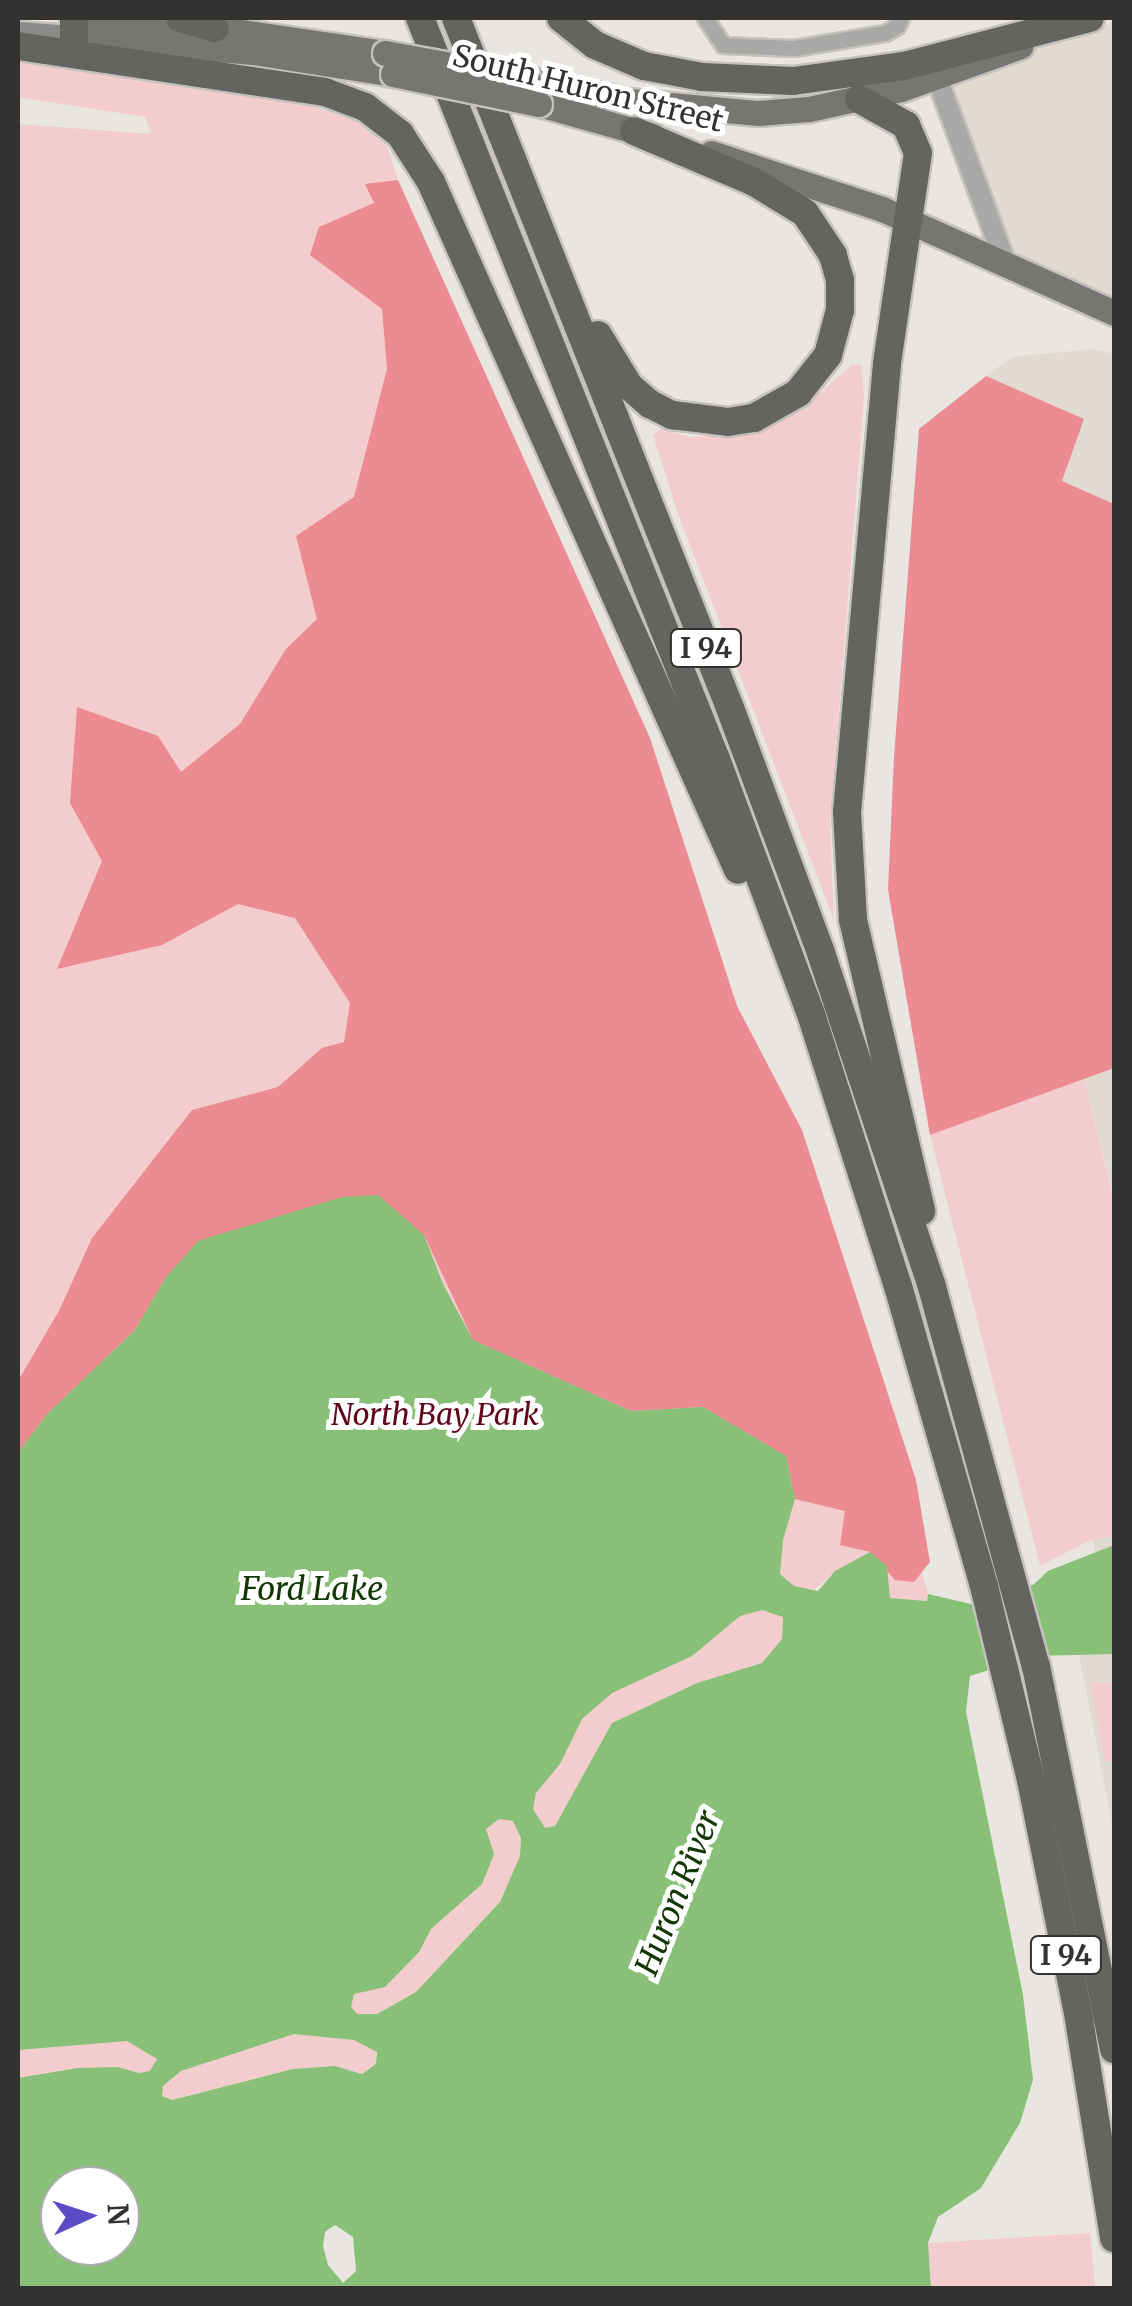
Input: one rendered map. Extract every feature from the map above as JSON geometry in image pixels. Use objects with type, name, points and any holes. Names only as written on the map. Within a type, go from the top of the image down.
[{"type":"highway","points":[[180,18],[215,28]]},
{"type":"highway","name":"I 94","points":[[420,18],[716,759],[811,1014],[898,1286],[1006,1674],[1076,2000],[1114,2238]]},
{"type":"highway","name":"I 94","points":[[456,18],[822,953],[932,1287],[1036,1666],[1114,2048]]},
{"type":"highway","points":[[561,18],[595,45],[644,66],[702,77],[793,81],[904,66],[1094,18]]},
{"type":"highway","points":[[18,46],[325,92],[385,120],[416,154],[702,780],[772,952],[811,1014]]},
{"type":"highway","points":[[859,99],[897,118],[914,138],[918,170],[889,346],[847,812],[853,920],[918,1187],[932,1287]]},
{"type":"highway","points":[[554,266],[630,386],[672,415],[715,422],[754,418],[798,393],[828,355],[840,310],[840,280],[833,254],[805,213],[754,182],[634,131]]},
{"type":"main road","name":"South Huron Street","points":[[97,18],[215,28],[389,63],[774,171],[908,221],[1114,312]]},
{"type":"main road","name":"South Huron Street","points":[[18,33],[74,27],[237,50],[528,80],[628,101],[758,113],[859,99],[937,78],[1094,18]]},
{"type":"street","points":[[705,18],[723,45],[794,48],[884,33],[897,26],[900,18]]},
{"type":"street","points":[[937,78],[1005,262]]},
{"type":"shaded area","points":[[1114,22],[1114,301],[1016,253],[1007,242],[950,91],[952,84],[983,66]]},
{"type":"shaded area","points":[[398,180],[650,738],[737,1006],[802,1130],[916,1480],[930,1562],[914,1582],[895,1580],[870,1552],[840,1545],[845,1511],[795,1499],[786,1456],[703,1407],[631,1411],[473,1340],[424,1235],[166,1277],[135,1330],[47,1414],[20,1450],[18,1381],[60,1309],[92,1238],[192,1110],[278,1087],[322,1048],[344,1042],[350,1003],[295,918],[238,904],[162,945],[57,969],[102,861],[70,803],[77,707],[158,736],[181,772],[240,724],[286,649],[317,619],[296,536],[354,497],[387,369],[382,309],[310,255],[319,227],[374,203],[365,184]]},
{"type":"shaded area","points":[[1093,349],[1114,354],[1114,504],[1062,481],[1084,419],[986,376],[1012,357]]},
{"type":"shaded area","points":[[986,376],[1084,419],[1062,481],[1114,504],[1114,1068],[930,1135],[888,890],[894,757],[919,429]]},
{"type":"shaded area","points":[[1114,1068],[1114,1196],[1084,1079]]},
{"type":"shaded area","points":[[1114,1534],[1114,1834],[1079,1655],[1102,1602],[1093,1539]]},
{"type":"green space","name":"North Bay Park","points":[[18,60],[293,101],[354,118],[387,146],[398,180],[388,182],[900,1495],[928,1594],[927,1601],[889,1598],[887,1566],[870,1552],[836,1571],[783,1617],[782,1639],[762,1663],[697,1683],[612,1723],[555,1826],[521,1838],[520,1856],[500,1902],[416,1992],[376,2014],[376,2064],[362,2074],[335,2066],[293,2069],[171,2100],[162,2097],[139,2073],[118,2067],[18,2078],[18,124],[151,134],[145,117],[18,97]]},
{"type":"green space","points":[[853,364],[861,365],[864,396],[830,824],[834,920],[678,514],[653,435],[660,429],[691,437],[738,434],[766,427],[811,401]]},
{"type":"green space","points":[[1084,1079],[1114,1200],[1114,1536],[1093,1539],[1040,1566],[930,1135]]},
{"type":"green space","points":[[1110,1682],[1114,1689],[1114,1760],[1105,1762],[1090,1683]]},
{"type":"green space","points":[[1090,2233],[1095,2288],[931,2288],[928,2243]]},
{"type":"water","name":"Ford Lake","points":[[378,1195],[424,1235],[443,1284],[473,1340],[631,1411],[703,1407],[786,1456],[795,1499],[783,1540],[780,1574],[794,1586],[818,1591],[835,1571],[870,1552],[887,1566],[890,1598],[927,1601],[928,1594],[971,1604],[1033,1585],[1048,1571],[1114,1545],[1114,1654],[1033,1656],[970,1676],[966,1712],[1023,1995],[1033,2080],[1020,2123],[981,2188],[938,2217],[928,2243],[931,2288],[18,2288],[18,2078],[78,2068],[118,2067],[139,2073],[150,2071],[157,2059],[127,2041],[18,2050],[20,1450],[47,1414],[135,1330],[166,1277],[198,1241],[342,1197]],"holes":[[[762,1610],[783,1617],[782,1639],[762,1663],[697,1683],[612,1723],[555,1826],[545,1828],[533,1809],[536,1793],[560,1764],[582,1719],[612,1693],[692,1656],[740,1616]],[[499,1819],[513,1821],[521,1838],[520,1856],[500,1902],[416,1992],[377,2014],[357,2014],[351,2007],[354,1994],[385,1987],[419,1952],[431,1929],[482,1884],[494,1854],[486,1829]],[[294,2034],[354,2040],[377,2052],[376,2064],[362,2074],[335,2066],[293,2069],[172,2100],[162,2096],[163,2086],[181,2071]],[[335,2225],[353,2237],[356,2271],[343,2283],[328,2265],[323,2246],[325,2232]]]},
{"type":"water label","name":"Huron River","points":[[678,1893]]}]
